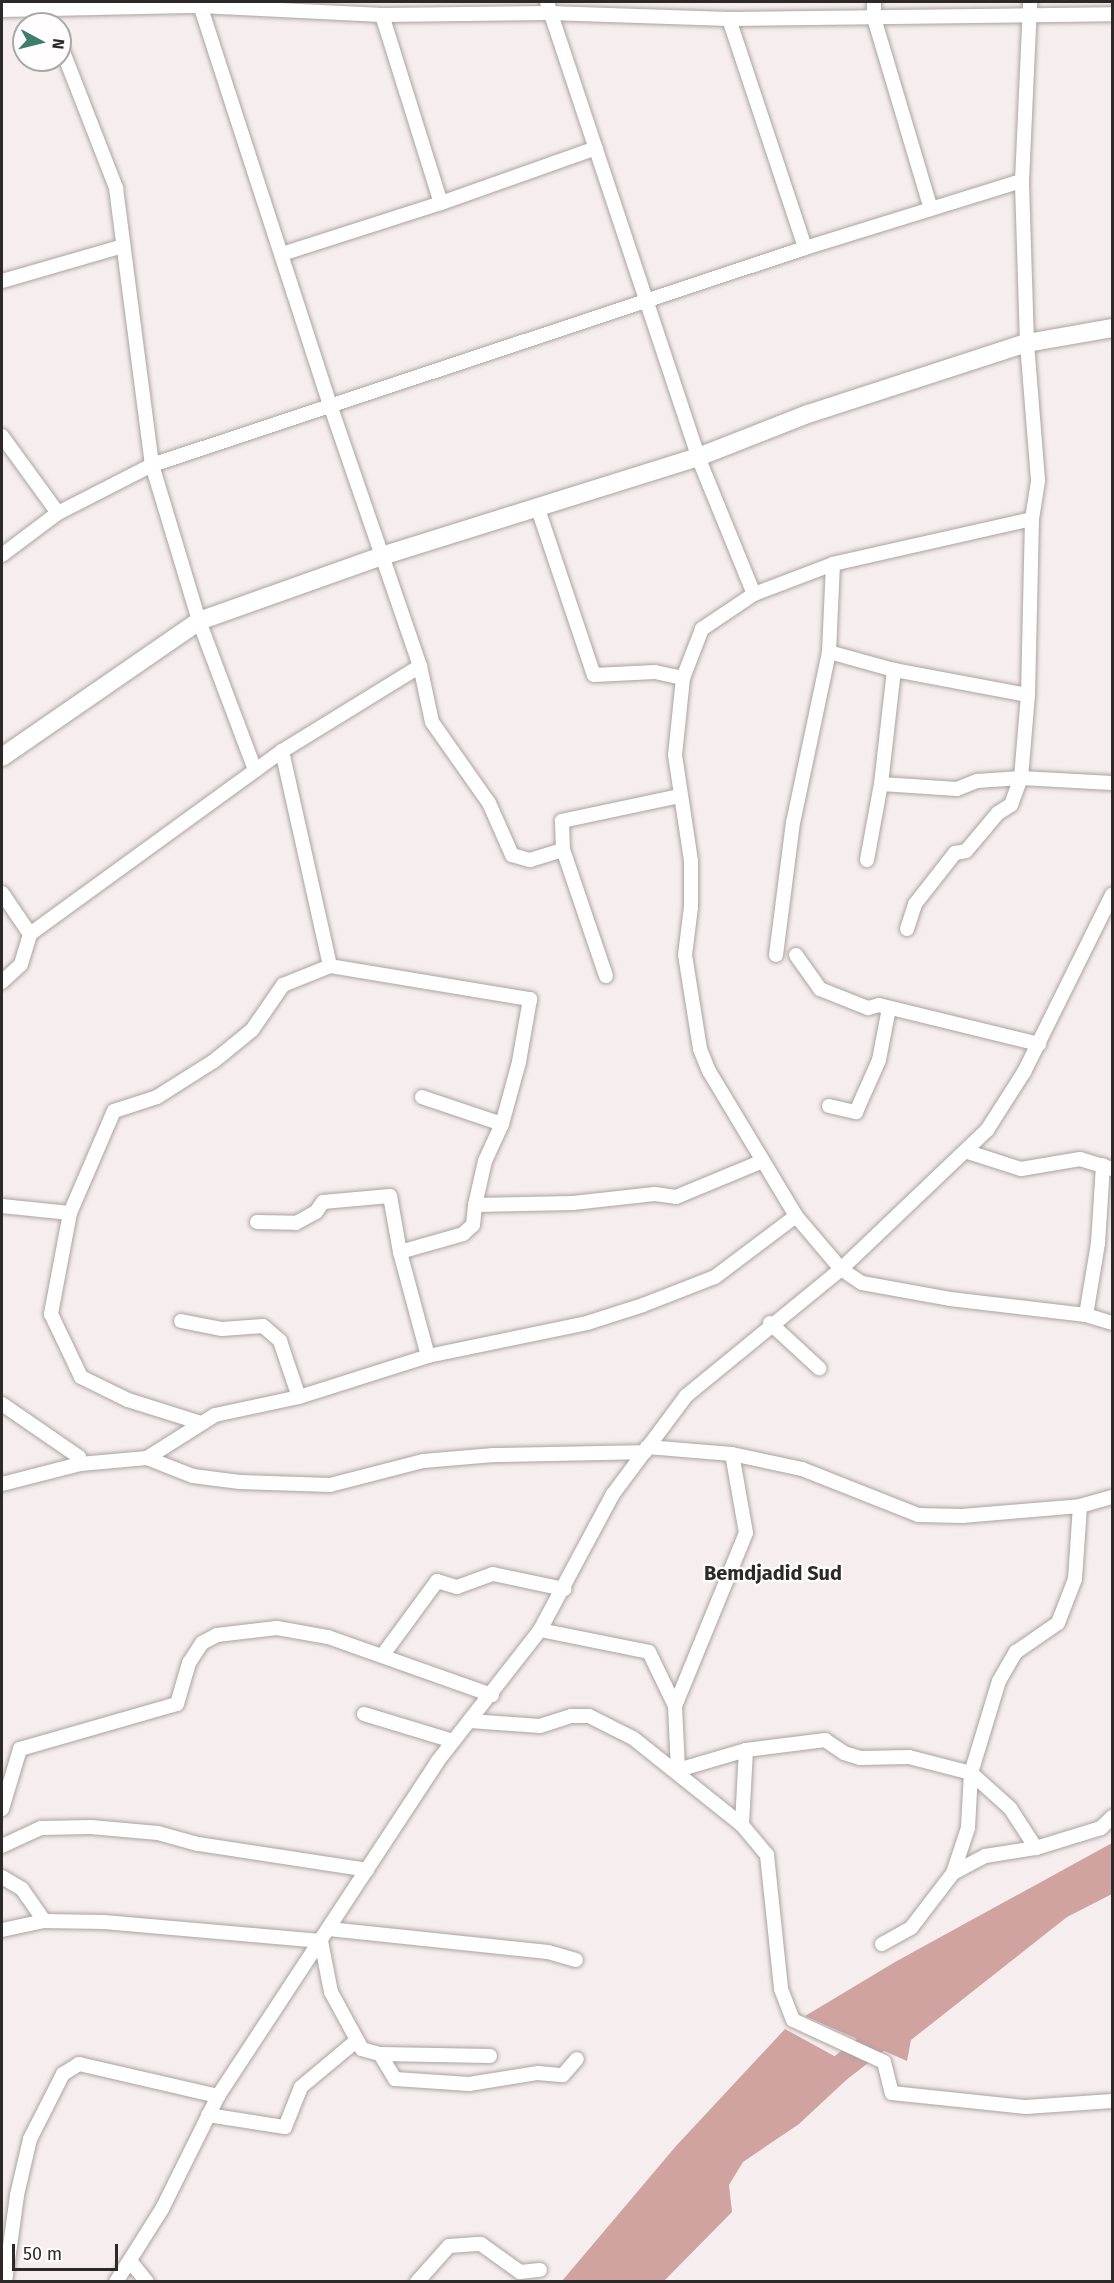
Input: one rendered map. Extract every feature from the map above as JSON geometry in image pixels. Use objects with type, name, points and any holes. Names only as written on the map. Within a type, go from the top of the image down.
[{"type":"street","points":[[874,2],[874,18],[931,210]]},
{"type":"street","points":[[72,13],[117,4],[202,4],[382,15],[548,7],[729,19],[874,18],[1030,7],[1113,14]]},
{"type":"street","points":[[202,4],[330,405],[420,666],[432,722],[489,803],[512,855],[530,861],[563,850]]},
{"type":"street","points":[[548,7],[698,457],[754,594]]},
{"type":"street","points":[[907,928],[915,904],[955,853],[966,851],[998,813],[1011,805],[1021,778],[1028,695],[1032,519],[1038,480],[1027,342],[1022,181],[1030,7]]},
{"type":"street","points":[[382,15],[441,203]]},
{"type":"street","points":[[729,19],[805,248]]},
{"type":"street","points":[[71,72],[116,188],[152,465],[199,621],[255,770]]},
{"type":"street","points":[[282,254],[441,203],[596,148]]},
{"type":"street","points":[[2,555],[58,513],[152,465],[805,248],[1022,181]]},
{"type":"street","points":[[2,281],[123,246]]},
{"type":"street","points":[[2,757],[199,621],[382,556],[698,457],[808,414],[1027,342],[1113,328]]},
{"type":"street","points":[[2,436],[58,513]]},
{"type":"street","points":[[537,506],[594,675],[655,672],[683,678]]},
{"type":"street","points":[[1032,519],[833,564],[754,594],[702,629],[683,678],[675,755],[691,861],[691,907],[685,956],[700,1049],[796,1216],[841,1269],[862,1283],[950,1299],[1086,1315],[1113,1323]]},
{"type":"street","points":[[776,956],[792,823],[829,652],[833,564]]},
{"type":"street","points":[[829,652],[894,670],[1028,695]]},
{"type":"street","points":[[2,982],[21,964],[30,934],[282,751],[420,666]]},
{"type":"street","points":[[867,860],[881,784],[894,670]]},
{"type":"street","points":[[282,751],[330,966]]},
{"type":"street","points":[[881,784],[957,789],[977,781],[1021,778],[1113,783]]},
{"type":"street","points":[[606,976],[563,850],[562,820],[680,796]]},
{"type":"street","points":[[2,893],[30,934]]},
{"type":"street","points":[[116,2282],[130,2261],[218,2096],[453,1741],[492,1695],[540,1630],[613,1494],[686,1396],[770,1323],[841,1269],[968,1152],[998,1117],[1039,1044],[1113,895]]},
{"type":"street","points":[[796,955],[820,989],[868,1008],[879,1005],[1039,1044]]},
{"type":"street","points":[[201,1423],[128,1400],[81,1377],[51,1314],[70,1213],[114,1111],[157,1097],[214,1061],[252,1030],[283,985],[330,966],[530,999],[502,1125],[484,1161],[473,1225],[463,1234],[400,1252]]},
{"type":"street","points":[[829,1106],[856,1112],[879,1060],[889,1008]]},
{"type":"street","points":[[422,1097],[502,1125]]},
{"type":"street","points":[[968,1152],[1021,1169],[1080,1159],[1108,1167],[1086,1315]]},
{"type":"street","points":[[475,1205],[573,1203],[655,1194],[676,1197],[763,1161]]},
{"type":"street","points":[[257,1222],[296,1223],[316,1212],[323,1202],[390,1196],[400,1252],[428,1356]]},
{"type":"street","points":[[2,1206],[70,1213]]},
{"type":"street","points":[[147,1458],[214,1415],[298,1397],[428,1356],[587,1323],[643,1305],[715,1277],[796,1216]]},
{"type":"street","points":[[181,1321],[222,1329],[263,1326],[280,1341],[298,1397]]},
{"type":"street","points":[[770,1323],[819,1368]]},
{"type":"street","points":[[2,1404],[79,1457],[80,1464]]},
{"type":"street","points":[[2,1485],[80,1464],[147,1458],[193,1476],[240,1482],[330,1485],[423,1461],[494,1455],[646,1450],[732,1454],[802,1469],[918,1515],[962,1516],[1080,1506],[1113,1497]]},
{"type":"street","points":[[675,1706],[746,1533],[732,1454]]},
{"type":"street","points":[[882,1944],[911,1928],[953,1873],[968,1828],[971,1773],[999,1680],[1016,1652],[1058,1623],[1074,1579],[1080,1506]]},
{"type":"street","points":[[382,1656],[437,1581],[457,1587],[493,1574],[564,1589]]},
{"type":"street","points":[[2,1809],[20,1749],[177,1704],[189,1663],[202,1643],[217,1635],[277,1628],[328,1637],[492,1695]]},
{"type":"street","points":[[540,1630],[649,1652],[675,1706],[678,1770]]},
{"type":"street","points":[[364,1714],[453,1741]]},
{"type":"street","points":[[470,1721],[540,1726],[571,1716],[589,1716],[633,1738],[678,1770],[742,1825],[767,1855],[781,1989],[786,2011],[793,2020],[884,2062],[892,2093],[1017,2107],[1113,2101]]},
{"type":"street","points":[[678,1770],[746,1750],[825,1740],[844,1754],[860,1758],[909,1757],[971,1773],[1010,1808],[1036,1848]]},
{"type":"street","points":[[742,1825],[746,1750]]},
{"type":"street","points":[[953,1873],[985,1856],[1036,1848],[1101,1828],[1113,1817]]},
{"type":"street","points":[[2,1846],[41,1828],[91,1827],[158,1833],[198,1844],[367,1870]]},
{"type":"street","points":[[2,1877],[22,1889],[44,1921]]},
{"type":"street","points":[[2,1930],[44,1921],[325,1935],[548,1952],[576,1960]]},
{"type":"street","points":[[325,1935],[331,1992],[362,2049],[380,2054],[490,2056]]},
{"type":"street","points":[[208,2115],[285,2127],[301,2087],[356,2041]]},
{"type":"street","points":[[380,2054],[395,2079],[468,2084],[538,2073],[563,2075],[578,2058]]},
{"type":"street","points":[[5,2282],[6,2239],[30,2139],[63,2074],[79,2064],[218,2096]]},
{"type":"street","points":[[417,2282],[449,2246],[481,2244],[520,2272],[540,2270]]},
{"type":"street","points":[[130,2261],[147,2282]]},
{"type":"shaded area","points":[[1112,1843],[1112,1894],[1067,1917],[911,2040],[907,2061],[805,2016],[895,1962]]},
{"type":"shaded area","points":[[785,2029],[858,2069],[799,2124],[743,2162],[729,2185],[732,2212],[664,2281],[562,2281],[676,2146]]},
{"type":"waterway","points":[[821,2083],[896,2025]]},
{"type":"district","name":"Bemdjadid Sud","points":[[773,1573]]}]
